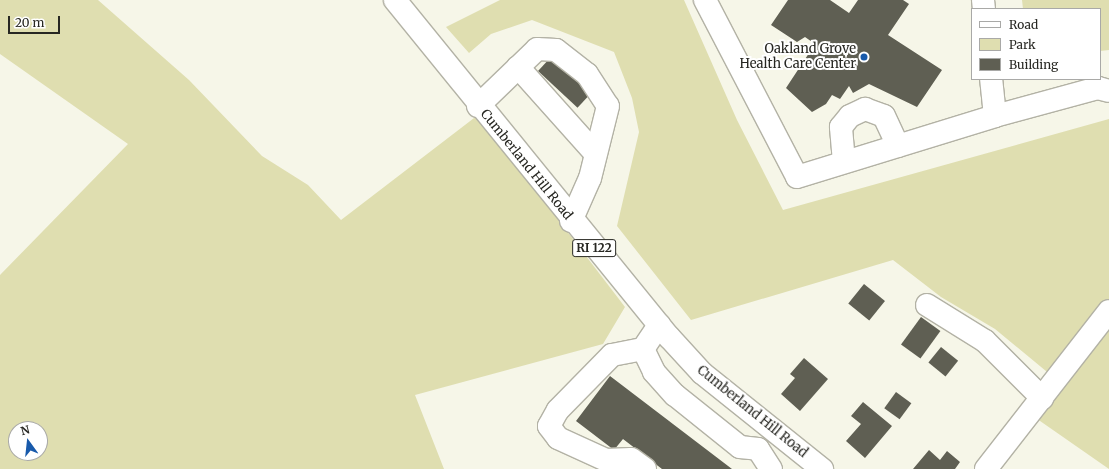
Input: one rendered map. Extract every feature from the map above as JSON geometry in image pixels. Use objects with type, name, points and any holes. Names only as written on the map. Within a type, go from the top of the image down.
[{"type":"main road","name":"Cumberland Hill Road","points":[[394,0],[571,220],[659,325],[702,373],[822,469]]},
{"type":"main road","points":[[705,0],[797,177],[995,116],[1098,88],[1109,91]]},
{"type":"main road","points":[[478,106],[537,49],[556,50],[587,74],[608,106],[595,153],[590,178],[571,220]]},
{"type":"main road","points":[[518,67],[595,153]]},
{"type":"main road","points":[[992,80],[995,116]]},
{"type":"main road","points":[[844,162],[841,127],[850,116],[865,109],[884,116],[898,146]]},
{"type":"main road","points":[[927,305],[985,341],[1042,398]]},
{"type":"main road","points":[[986,469],[1109,311]]},
{"type":"main road","points":[[645,469],[631,459],[606,460],[558,438],[549,426],[558,410],[612,355],[643,349],[659,325]]},
{"type":"main road","points":[[643,349],[654,372],[675,395],[740,447],[758,449]]},
{"type":"main road","points":[[758,449],[773,430]]},
{"type":"main road","points":[[758,449],[771,469]]},
{"type":"green space","points":[[0,0],[98,0],[189,80],[262,156],[308,185],[341,220],[478,115],[625,307],[603,344],[415,395],[444,469],[0,469],[0,275],[128,144],[0,54]]},
{"type":"green space","points":[[500,0],[684,0],[737,120],[783,210],[1109,119],[1109,469],[1030,414],[1058,381],[995,329],[941,297],[893,260],[691,320],[617,226],[639,132],[632,98],[614,52],[532,20],[491,34],[469,53],[446,27]]},
{"type":"green space","points":[[1022,0],[1109,0],[1109,50],[1101,51],[1101,8],[1023,8]]},
{"type":"building","name":"Oakland Grove Health Care Center","points":[[788,0],[830,0],[849,13],[858,0],[903,0],[909,4],[888,35],[942,70],[917,107],[869,84],[853,93],[849,86],[840,99],[832,95],[826,104],[812,112],[786,88],[815,44],[805,37],[797,42],[771,25]]},
{"type":"building","points":[[551,57],[590,94],[578,108],[538,71]]},
{"type":"building","points":[[864,284],[885,301],[869,320],[848,303]]},
{"type":"building","points":[[921,317],[940,331],[920,359],[901,345]]},
{"type":"building","points":[[941,347],[958,361],[946,376],[928,363]]},
{"type":"building","points":[[804,358],[828,379],[800,411],[781,394],[795,378],[790,374]]},
{"type":"building","points":[[610,376],[732,469],[662,469],[623,439],[614,450],[576,421]]},
{"type":"building","points":[[896,392],[911,403],[900,419],[884,408]]},
{"type":"building","points":[[863,402],[892,426],[865,458],[846,441],[861,424],[851,416]]},
{"type":"building","points":[[929,450],[940,460],[947,451],[960,462],[955,469],[913,469]]},
{"type":"place","name":"Oakland Grove Health Care Center","points":[[864,57]]}]
